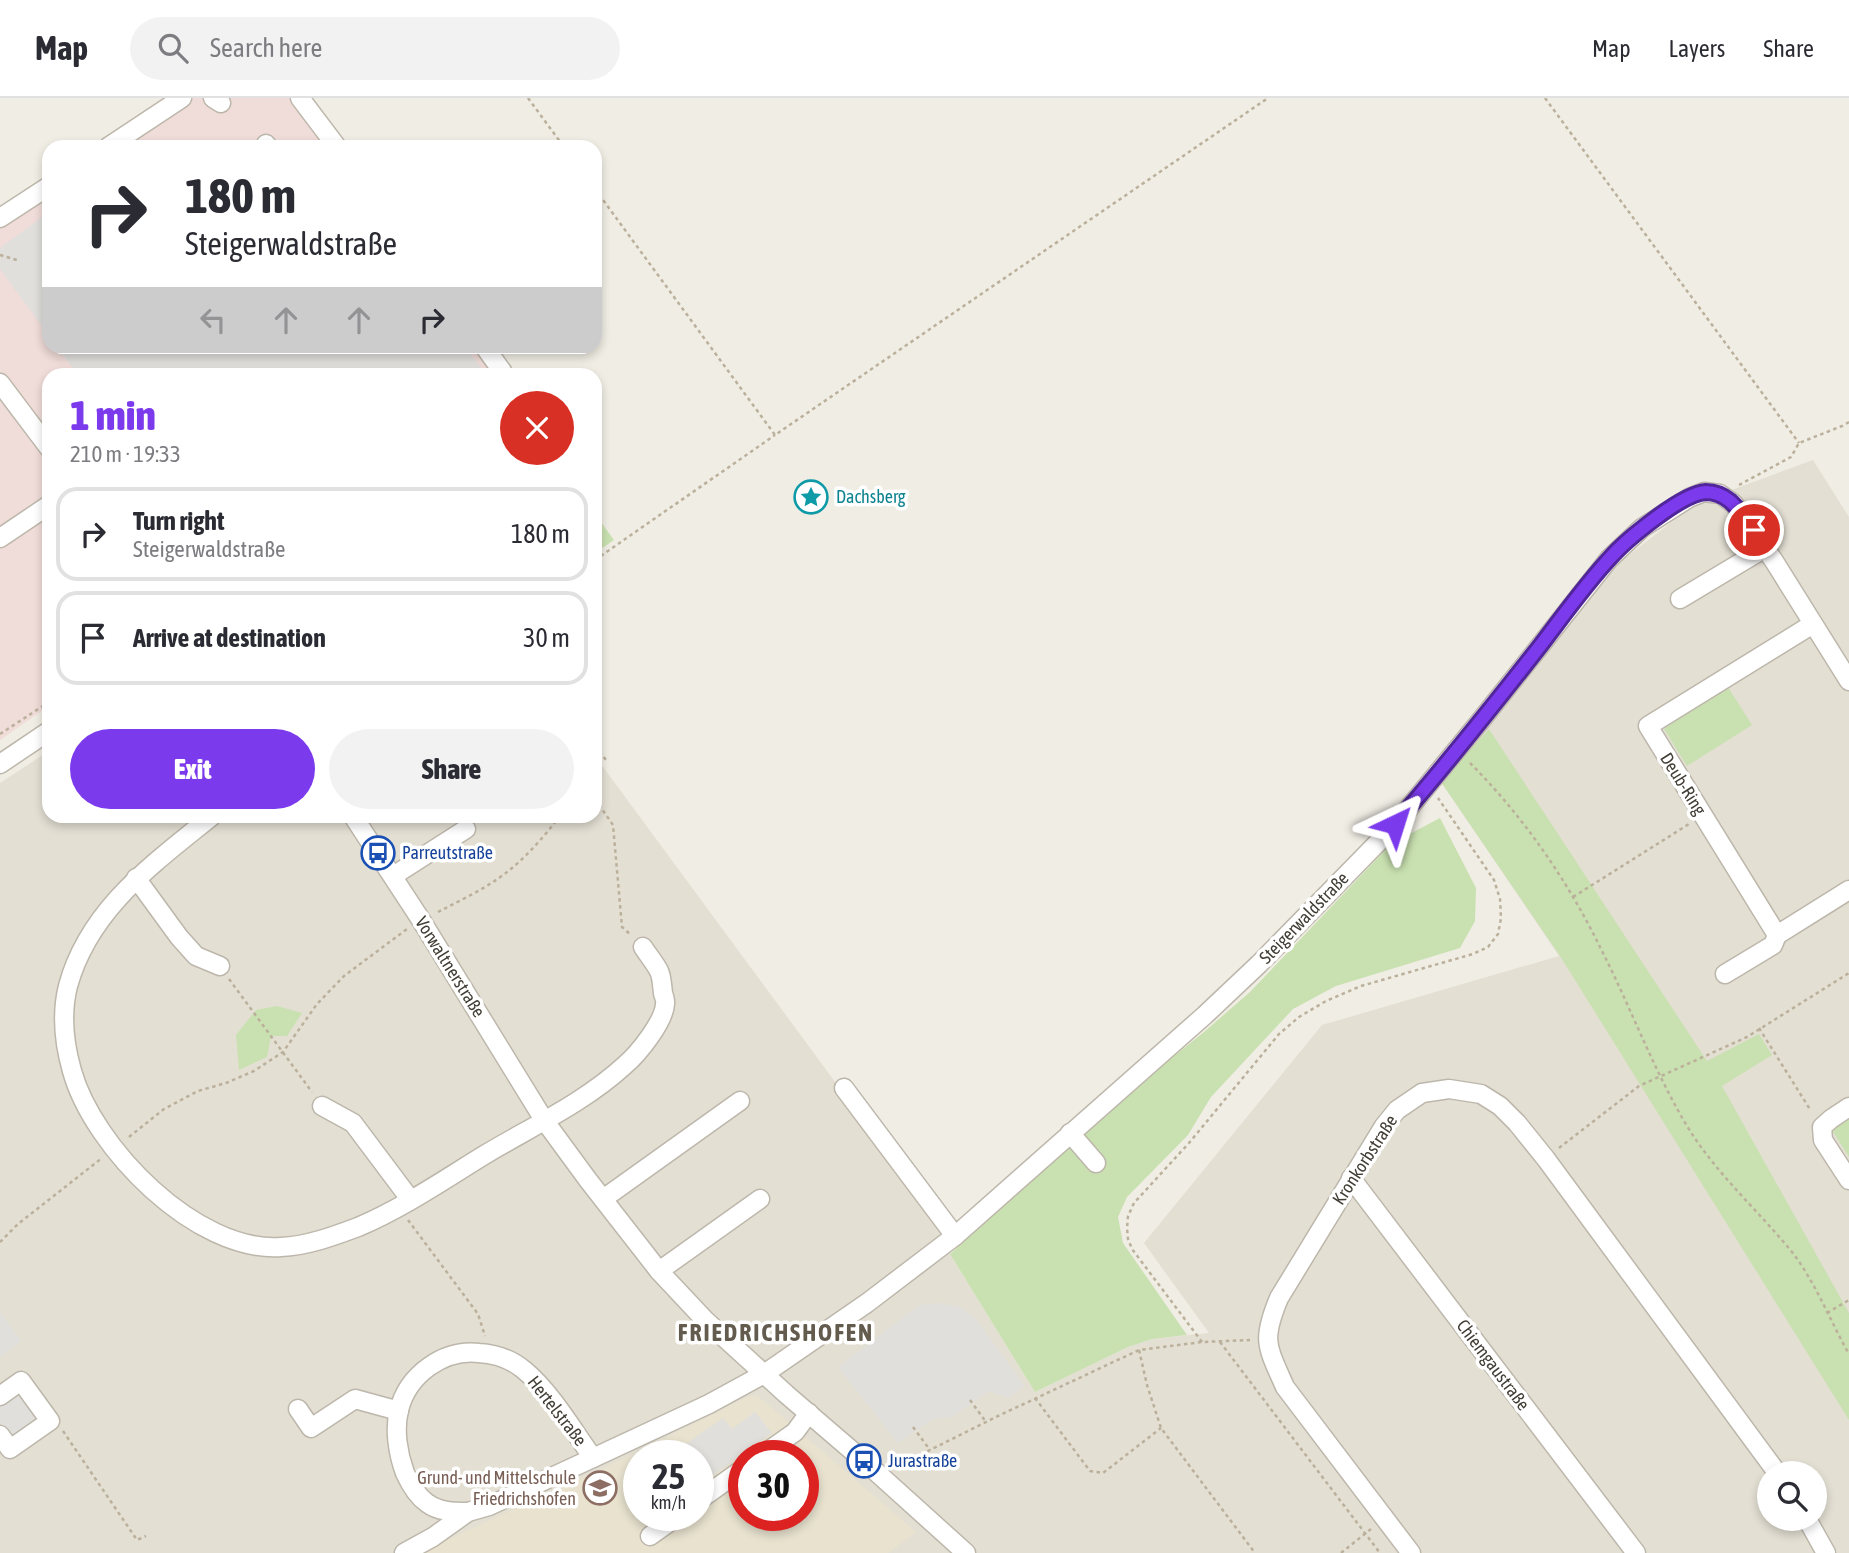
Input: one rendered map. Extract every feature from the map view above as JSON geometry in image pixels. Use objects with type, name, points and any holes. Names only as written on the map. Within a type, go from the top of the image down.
[{"type":"street","points":[[119,140],[182,98]]},
{"type":"street","points":[[300,98],[332,140]]},
{"type":"street","points":[[0,218],[42,191]]},
{"type":"street","points":[[0,383],[42,439]]},
{"type":"street","name":"Steigerwaldstraße","points":[[593,1458],[709,1404],[764,1374],[867,1303],[955,1236],[1205,1015],[1259,964],[1395,824],[1458,750],[1586,587],[1625,543],[1642,528],[1689,498],[1704,492],[1720,494]]},
{"type":"street","points":[[1720,494],[1734,504],[1765,548],[1849,681]]},
{"type":"street","points":[[0,538],[42,510]]},
{"type":"street","points":[[1680,599],[1765,548]]},
{"type":"street","name":"Deub-Ring","points":[[1777,935],[1647,726],[1813,624]]},
{"type":"street","points":[[0,764],[42,736]]},
{"type":"street","points":[[203,823],[136,878],[111,904],[92,931],[68,986],[64,1014],[66,1042],[72,1073],[98,1125],[145,1183],[171,1206],[203,1228],[243,1244],[279,1248],[315,1241],[359,1226],[404,1203],[580,1100],[626,1065],[652,1034],[665,1005],[660,972],[643,947]]},
{"type":"street","name":"Vorwaltnerstraße","points":[[358,823],[544,1120]]},
{"type":"street","points":[[393,876],[466,829]]},
{"type":"street","points":[[136,878],[196,956],[220,966]]},
{"type":"street","points":[[1725,974],[1773,945],[1777,935],[1849,890]]},
{"type":"street","points":[[844,1088],[955,1236]]},
{"type":"street","name":"Kronkorbstraße","points":[[1266,1338],[1269,1321],[1279,1298],[1351,1178],[1397,1110],[1422,1093],[1449,1089],[1481,1094],[1500,1106],[1517,1123],[1546,1159],[1769,1461]]},
{"type":"street","points":[[603,1199],[740,1101]]},
{"type":"street","points":[[322,1106],[353,1123],[404,1203]]},
{"type":"street","points":[[1849,1107],[1822,1128],[1823,1140],[1849,1180]]},
{"type":"street","points":[[544,1120],[659,1270],[705,1320],[966,1553]]},
{"type":"street","points":[[1070,1133],[1096,1163]]},
{"type":"street","name":"Chiemgaustraße","points":[[1351,1178],[1636,1553]]},
{"type":"street","points":[[659,1270],[760,1199]]},
{"type":"street","points":[[1266,1338],[1285,1387],[1410,1553]]},
{"type":"street","name":"Hertelstraße","points":[[468,1512],[445,1511],[427,1503],[414,1490],[401,1461],[397,1427],[399,1410],[410,1386],[422,1372],[453,1354],[487,1353],[506,1359],[523,1369],[564,1417],[593,1458]]},
{"type":"street","points":[[0,1396],[21,1381],[50,1421],[10,1449],[0,1435]]},
{"type":"street","points":[[298,1409],[311,1428],[355,1399],[399,1410]]},
{"type":"street","points":[[784,1440],[795,1432],[809,1413]]},
{"type":"street","points":[[404,1553],[433,1537],[468,1512],[489,1506],[593,1458]]},
{"type":"street","points":[[650,1536],[657,1531]]},
{"type":"street","points":[[1814,1531],[1826,1553]]},
{"type":"path","points":[[528,98],[559,140]]},
{"type":"path","points":[[602,555],[1268,98]]},
{"type":"path","points":[[1545,98],[1799,443]]},
{"type":"path","points":[[602,199],[775,435]]},
{"type":"path","points":[[0,255],[17,260]]},
{"type":"path","points":[[1720,494],[1790,457],[1799,443],[1849,422]]},
{"type":"path","points":[[0,734],[42,707]]},
{"type":"path","points":[[1458,750],[1488,781],[1522,823],[1573,897],[1601,948],[1685,1124],[1708,1158],[1794,1255],[1815,1288],[1849,1354]]},
{"type":"path","points":[[602,755],[606,760]]},
{"type":"path","points":[[1202,1342],[1132,1249],[1127,1228],[1128,1216],[1134,1203],[1189,1143],[1279,1034],[1299,1017],[1326,1001],[1361,986],[1473,954],[1488,947],[1499,934],[1501,918],[1494,880],[1430,784]]},
{"type":"path","points":[[602,810],[612,825],[622,927],[643,947]]},
{"type":"path","points":[[1573,897],[1703,815]]},
{"type":"path","points":[[0,1242],[18,1224],[164,1109],[198,1091],[254,1071],[283,1052],[317,1004],[344,976],[421,920],[482,888],[512,868],[554,823]]},
{"type":"path","points":[[220,966],[322,1106]]},
{"type":"path","points":[[1546,1159],[1639,1086],[1747,1037],[1849,972]]},
{"type":"path","points":[[1759,1028],[1822,1128]]},
{"type":"path","points":[[404,1203],[478,1314],[484,1329],[487,1353]]},
{"type":"path","points":[[1827,1313],[1849,1300]]},
{"type":"path","points":[[880,1475],[1139,1350],[1266,1338]]},
{"type":"path","points":[[1220,1342],[1380,1553]]},
{"type":"path","points":[[1139,1350],[1161,1428],[1255,1553]]},
{"type":"path","points":[[1035,1398],[1090,1471],[1103,1473],[1161,1428]]},
{"type":"path","points":[[970,1400],[986,1422]]},
{"type":"path","points":[[50,1421],[59,1425],[137,1540],[146,1536]]},
{"type":"path","points":[[913,1427],[930,1450]]},
{"type":"path","points":[[1341,1553],[1385,1520]]},
{"type":"shaded area","points":[[174,98],[308,98],[336,140],[113,140]]},
{"type":"shaded area","points":[[42,189],[42,354],[483,354],[493,368],[42,368],[42,711],[0,740],[0,217]]},
{"type":"shaded area","points":[[42,217],[42,326],[0,269],[0,248]]},
{"type":"shaded area","points":[[62,354],[470,354],[481,368],[73,368]]},
{"type":"shaded area","points":[[1813,460],[1849,517],[1849,1553],[0,1553],[0,783],[42,756],[42,823],[602,823],[602,766],[942,1227],[950,1254],[1035,1392],[1128,1347],[1152,1339],[1209,1333],[1144,1243],[1322,1025],[1559,956],[1441,782],[1606,573],[1696,503]]},
{"type":"shaded area","points":[[938,1303],[960,1307],[975,1318],[1025,1386],[1008,1398],[989,1391],[952,1417],[933,1419],[898,1443],[838,1367],[919,1305]]},
{"type":"shaded area","points":[[0,1312],[21,1341],[0,1357]]},
{"type":"shaded area","points":[[19,1393],[36,1419],[13,1435],[8,1433],[0,1421],[0,1405]]},
{"type":"shaded area","name":"Grund- und Mittelschule Friedrichshofen","points":[[758,1396],[809,1440],[728,1440],[728,1531],[819,1531],[819,1449],[916,1532],[888,1553],[419,1553],[623,1459],[623,1531],[714,1531],[714,1440],[661,1440],[747,1397]]},
{"type":"shaded area","points":[[755,1412],[772,1433],[762,1440],[728,1440],[728,1465],[714,1475],[714,1440],[692,1440],[723,1418],[732,1429]]},
{"type":"green space","points":[[602,524],[614,540],[602,548]]},
{"type":"green space","points":[[1726,684],[1752,725],[1687,766],[1661,724]]},
{"type":"green space","points":[[1489,729],[1707,1061],[1759,1034],[1772,1055],[1722,1086],[1849,1313],[1849,1420],[1560,956],[1441,782]]},
{"type":"green space","points":[[1440,818],[1476,888],[1475,921],[1460,948],[1336,986],[1293,1009],[1211,1097],[1188,1135],[1127,1197],[1118,1217],[1123,1243],[1187,1335],[1152,1339],[1128,1347],[1035,1392],[950,1254],[1124,1096],[1250,992],[1391,844]]},
{"type":"green space","points":[[277,1006],[302,1013],[287,1036],[271,1036],[267,1057],[239,1070],[236,1035],[256,1010]]},
{"type":"green space","points":[[1849,1119],[1849,1157],[1832,1130]]},
{"type":"place","name":"Dachsberg","points":[[811,497]]},
{"type":"place","name":"Parreutstraße","points":[[378,853]]},
{"type":"place","name":"Jurastraße","points":[[864,1461]]},
{"type":"place","name":"Grund- und Mittelschule Friedrichshofen","points":[[600,1488]]},
{"type":"district","name":"FRIEDRICHSHOFEN","points":[[776,1333]]},
{"type":"route","points":[[1395,824],[1609,559],[1642,528],[1689,498],[1704,492],[1720,494],[1734,504],[1754,530]]}]
